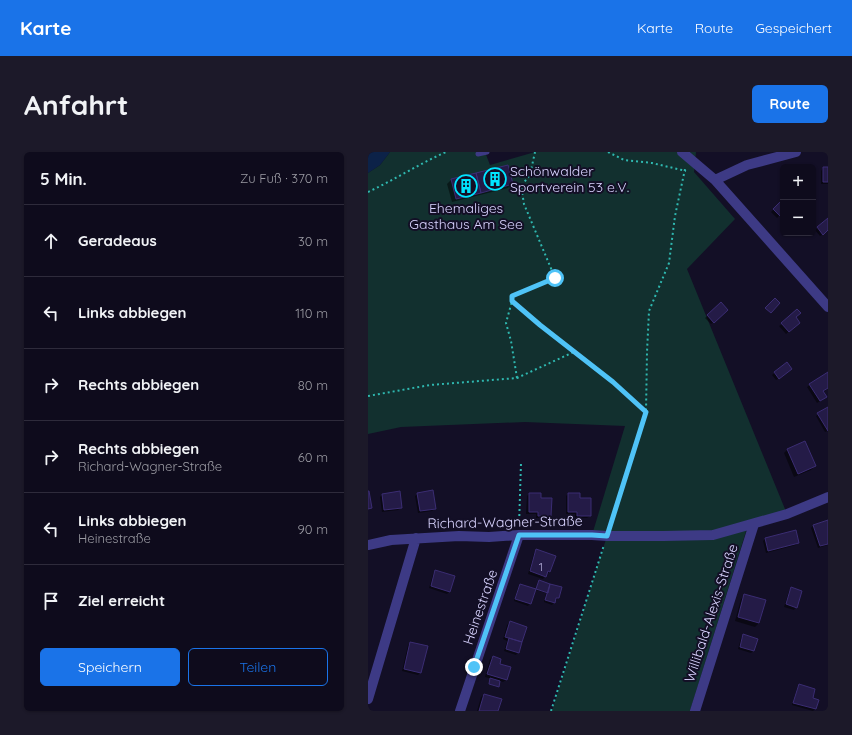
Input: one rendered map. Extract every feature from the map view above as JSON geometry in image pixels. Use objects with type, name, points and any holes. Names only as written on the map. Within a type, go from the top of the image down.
[{"type":"street","points":[[682,152],[715,180],[828,307]]},
{"type":"street","points":[[715,180],[747,165],[796,152]]},
{"type":"street","name":"Richard-Wagner-Straße","points":[[368,545],[391,540],[459,536],[713,535],[787,514],[828,498]]},
{"type":"street","name":"Willibald-Alexis-Straße","points":[[695,711],[754,524]]},
{"type":"street","name":"Heinestraße","points":[[460,711],[519,535]]},
{"type":"street","name":"Richard-Wagner-Straße","points":[[368,699],[416,538]]},
{"type":"lane","points":[[478,154],[488,152]]},
{"type":"path","points":[[368,192],[398,178],[424,162],[446,152]]},
{"type":"path","points":[[517,378],[511,341],[506,323],[512,296],[555,278],[524,204],[521,186],[530,175],[535,152]]},
{"type":"path","points":[[551,711],[646,412],[649,311],[669,263],[675,216],[686,171],[652,163],[624,160],[608,152]]},
{"type":"path","points":[[512,301],[540,325],[576,351],[646,412]]},
{"type":"path","points":[[368,396],[430,385],[517,378],[576,351]]},
{"type":"path","points":[[519,535],[521,463]]},
{"type":"green space","points":[[390,152],[485,152],[490,165],[535,152],[696,152],[694,172],[735,219],[687,269],[787,514],[748,525],[690,711],[552,711],[607,536],[592,535],[625,426],[525,422],[401,427],[368,434],[368,173],[380,165]]},
{"type":"water","points":[[368,152],[390,152],[380,165],[368,173]]},
{"type":"building","name":"Schönwalder Sportverein 53 e.V.","points":[[508,165],[513,184],[481,193],[476,173]]},
{"type":"building","points":[[823,167],[828,167],[828,182],[823,182]]},
{"type":"building","name":"Ehemaliges Gasthaus Am See","points":[[476,173],[481,193],[456,199],[451,179]]},
{"type":"building","points":[[780,202],[780,216],[773,209]]},
{"type":"building","points":[[828,218],[828,230],[823,235],[817,227]]},
{"type":"building","points":[[775,298],[780,303],[771,313],[765,308]]},
{"type":"building","points":[[721,302],[728,310],[714,323],[707,315]]},
{"type":"building","points":[[797,309],[801,313],[796,317],[800,323],[789,332],[781,323]]},
{"type":"building","points":[[787,362],[792,369],[779,379],[774,372]]},
{"type":"building","points":[[828,372],[828,388],[823,391],[827,397],[820,401],[809,384]]},
{"type":"building","points":[[828,407],[828,431],[817,413]]},
{"type":"building","points":[[805,441],[816,466],[798,474],[787,449]]},
{"type":"building","points":[[433,490],[436,509],[420,511],[417,493]]},
{"type":"building","points":[[368,491],[372,508],[368,509]]},
{"type":"building","points":[[400,491],[402,508],[384,510],[382,494]]},
{"type":"building","points":[[529,493],[541,493],[541,498],[552,498],[551,516],[538,516],[538,512],[529,512]]},
{"type":"building","points":[[568,493],[580,493],[580,498],[591,498],[591,516],[577,516],[577,512],[568,512]]},
{"type":"building","points":[[828,520],[828,544],[820,546],[813,525]]},
{"type":"building","points":[[796,530],[799,543],[768,551],[765,538]]},
{"type":"building","points":[[536,549],[556,556],[550,572],[548,571],[546,577],[530,571]]},
{"type":"building","points":[[435,570],[455,576],[450,592],[431,586]]},
{"type":"building","points":[[539,580],[550,584],[548,593],[536,589]]},
{"type":"building","points":[[520,584],[536,589],[531,604],[515,599]]},
{"type":"building","points":[[550,584],[562,587],[559,598],[556,598],[555,603],[545,600]]},
{"type":"building","points":[[791,587],[802,591],[797,608],[786,604]]},
{"type":"building","points":[[744,594],[766,600],[759,623],[738,617]]},
{"type":"building","points":[[510,621],[527,627],[522,642],[505,637]]},
{"type":"building","points":[[743,634],[758,639],[754,651],[740,647]]},
{"type":"building","points":[[509,638],[522,642],[519,653],[506,649]]},
{"type":"building","points":[[410,642],[428,646],[421,673],[404,669]]},
{"type":"building","points":[[493,656],[501,659],[500,664],[511,667],[507,680],[487,674]]},
{"type":"building","points":[[490,678],[500,681],[499,687],[489,684]]},
{"type":"building","points":[[799,684],[815,689],[813,698],[819,700],[816,709],[793,703]]},
{"type":"building","points":[[484,694],[502,699],[498,711],[479,711]]},
{"type":"place","name":"Schönwalder Sportverein 53 e.V.","points":[[495,179]]},
{"type":"place","name":"Ehemaliges Gasthaus Am See","points":[[466,186]]},
{"type":"route","points":[[474,667],[519,535],[607,536],[646,412],[576,351],[540,325],[512,301],[512,296],[555,278]]}]
